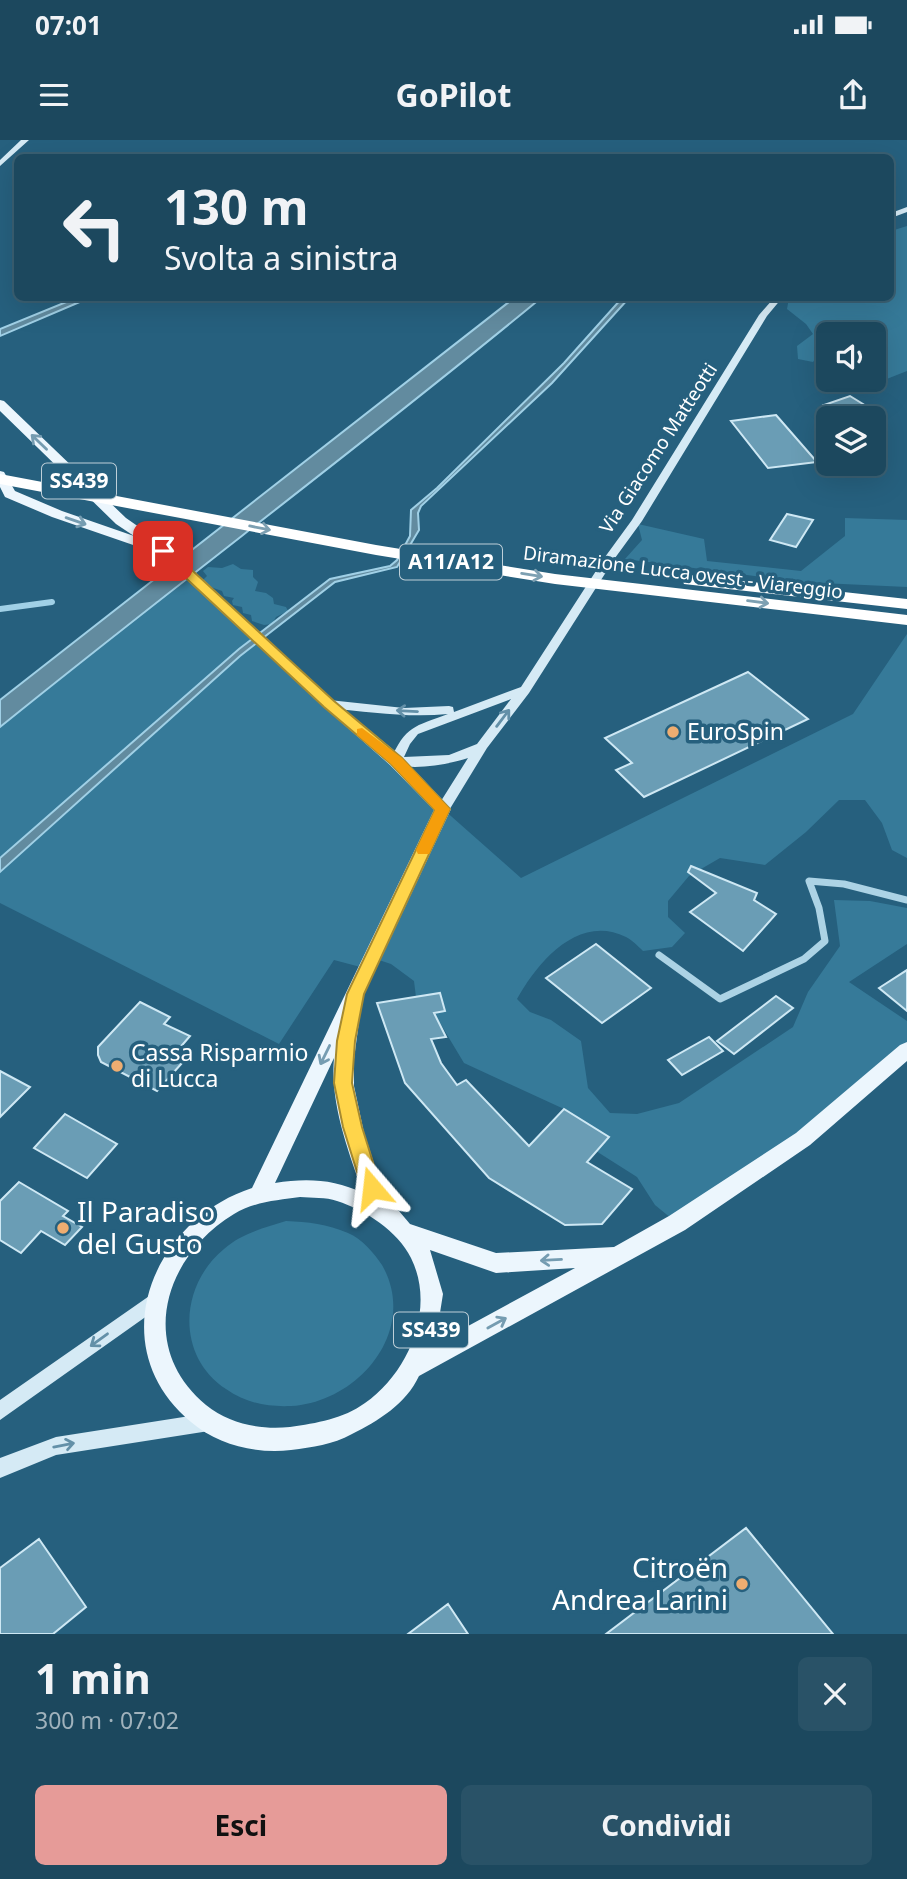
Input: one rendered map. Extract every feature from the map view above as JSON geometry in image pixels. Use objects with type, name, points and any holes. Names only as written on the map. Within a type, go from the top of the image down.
[{"type":"highway","name":"Diramazione Lucca ovest - Viareggio","points":[[0,466],[382,537],[556,565],[907,604]]},
{"type":"highway","name":"Diramazione Lucca ovest - Viareggio","points":[[0,477],[376,550],[555,579],[907,620]]},
{"type":"main road","points":[[0,164],[25,140]]},
{"type":"main road","name":"Via Giacomo Matteotti","points":[[443,809],[482,746],[524,690],[610,557],[637,521],[763,315],[775,301]]},
{"type":"main road","name":"SS439","points":[[0,404],[121,521],[163,551],[197,581],[329,704],[396,761],[443,809]]},
{"type":"main road","name":"SS439","points":[[0,477],[10,494],[57,514],[163,551]]},
{"type":"main road","points":[[396,761],[404,743],[414,731],[475,706],[524,690]]},
{"type":"main road","points":[[329,704],[433,713],[475,706]]},
{"type":"main road","name":"Via Giacomo Matteotti","points":[[396,761],[431,763],[461,758],[482,746]]},
{"type":"main road","points":[[259,1195],[443,809]]},
{"type":"main road","points":[[355,994],[346,1041],[343,1083],[352,1127],[378,1208]]},
{"type":"main road","name":"SS439","points":[[416,1367],[677,1223],[803,1139],[907,1050]]},
{"type":"main road","name":"SS439","points":[[300,1188],[341,1193],[378,1208],[406,1232],[425,1261],[433,1296],[431,1332],[416,1367],[387,1403],[347,1428],[300,1441],[253,1439],[209,1422],[181,1399],[161,1368],[153,1335],[155,1300],[171,1261],[195,1231],[225,1209],[259,1195],[300,1188]]},
{"type":"main road","name":"SS439","points":[[406,1232],[496,1263],[619,1256]]},
{"type":"main road","points":[[0,1411],[155,1300]]},
{"type":"main road","points":[[0,1468],[57,1446],[209,1422]]},
{"type":"street","points":[[659,955],[720,999],[804,959],[825,941],[819,908],[809,881],[829,879],[848,888],[907,900]]},
{"type":"shaded area","points":[[907,226],[907,371],[886,379],[886,322],[816,322],[816,358],[813,362],[798,359],[797,346],[813,334],[806,324],[787,309],[788,301],[894,301],[894,230]]},
{"type":"shaded area","points":[[69,301],[82,301],[0,336],[0,329]]},
{"type":"shaded area","points":[[510,301],[537,301],[407,407],[0,727],[0,700]]},
{"type":"shaded area","points":[[619,301],[626,301],[552,383],[421,506],[418,513],[419,530],[397,567],[335,582],[240,656],[0,872],[0,858],[239,649],[330,579],[390,566],[397,560],[410,536],[411,510],[437,488],[564,363]]},
{"type":"shaded area","points":[[845,518],[907,520],[907,587],[800,582],[625,559],[642,540],[638,524],[704,539],[707,561],[801,571],[845,536]]},
{"type":"shaded area","points":[[233,564],[241,569],[253,570],[253,577],[258,582],[255,591],[266,593],[273,598],[274,604],[286,607],[288,611],[276,617],[272,624],[264,625],[252,621],[251,615],[243,613],[242,607],[233,605],[234,598],[224,596],[222,591],[205,585],[203,580],[207,576],[203,571],[208,567],[222,568]]},
{"type":"shaded area","points":[[192,576],[521,878],[853,714],[907,634],[907,858],[892,850],[882,823],[865,800],[839,800],[806,832],[765,865],[720,858],[689,876],[668,901],[668,917],[685,933],[672,947],[643,951],[628,938],[608,931],[576,937],[548,957],[517,999],[530,1012],[551,1020],[581,1041],[588,1088],[610,1113],[637,1114],[679,1103],[793,1027],[808,992],[840,946],[834,900],[870,901],[907,908],[907,944],[849,982],[907,1021],[907,1050],[677,1223],[655,1205],[637,1177],[596,1151],[605,1135],[564,1109],[464,1063],[434,1013],[445,1010],[416,997],[414,981],[391,964],[373,958],[368,969],[334,960],[279,1044],[0,903],[0,727]]},
{"type":"shaded area","points":[[286,1221],[333,1227],[363,1243],[382,1265],[392,1290],[393,1314],[387,1337],[376,1358],[359,1377],[339,1391],[316,1401],[291,1406],[265,1405],[241,1398],[210,1375],[198,1358],[189,1320],[198,1282],[209,1264],[238,1239]]},
{"type":"building","points":[[850,396],[866,406],[826,406]]},
{"type":"building","points":[[776,415],[816,462],[768,468],[731,421]]},
{"type":"building","points":[[787,514],[813,520],[796,547],[770,540]]},
{"type":"building","points":[[748,672],[808,719],[644,797],[616,770],[632,763],[605,738]]},
{"type":"building","points":[[691,866],[757,893],[754,900],[776,914],[743,951],[690,912],[716,893],[688,872]]},
{"type":"building","points":[[596,944],[651,988],[602,1023],[546,978]]},
{"type":"building","points":[[907,970],[907,1011],[879,988]]},
{"type":"building","points":[[440,993],[445,1011],[434,1013],[446,1037],[431,1039],[441,1063],[457,1085],[466,1080],[529,1146],[564,1109],[609,1137],[587,1162],[632,1189],[602,1224],[565,1225],[489,1178],[405,1083],[377,1003]]},
{"type":"building","points":[[776,996],[793,1008],[734,1054],[717,1041]]},
{"type":"building","points":[[140,1002],[170,1017],[164,1024],[190,1036],[171,1058],[182,1063],[157,1091],[101,1062],[98,1055],[98,1047]]},
{"type":"building","points":[[709,1037],[723,1051],[682,1075],[668,1060]]},
{"type":"building","points":[[0,1071],[30,1087],[0,1117]]},
{"type":"building","points":[[65,1114],[117,1144],[87,1178],[34,1148]]},
{"type":"building","points":[[19,1182],[68,1211],[63,1216],[82,1227],[65,1245],[41,1231],[21,1253],[0,1240],[0,1201]]},
{"type":"building","points":[[746,1528],[833,1634],[606,1634]]},
{"type":"building","points":[[39,1539],[86,1607],[53,1634],[0,1634],[0,1568]]},
{"type":"building","points":[[448,1604],[468,1634],[408,1634]]},
{"type":"waterway","points":[[0,609],[52,602]]},
{"type":"slow traffic","points":[[362,732],[396,761],[443,809],[423,850]]},
{"type":"place","name":"EuroSpin","points":[[673,732]]},
{"type":"place","name":"Cassa Risparmio di Lucca","points":[[117,1066]]},
{"type":"place","name":"Il Paradiso del Gusto","points":[[63,1228]]},
{"type":"place","name":"Citroën Andrea Larini","points":[[742,1584]]},
{"type":"route","points":[[163,551],[329,704],[396,761],[443,809],[355,994],[346,1041],[343,1083],[352,1127],[372,1188]]}]
